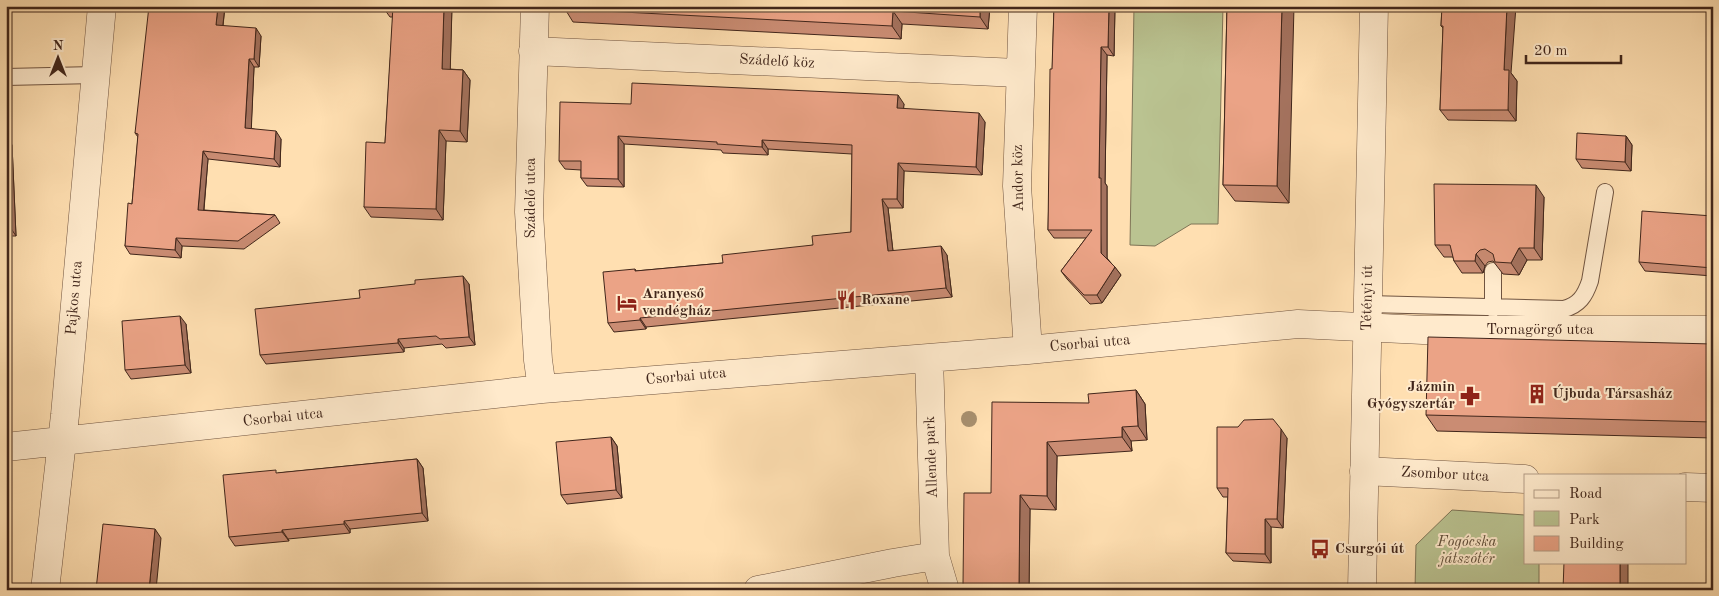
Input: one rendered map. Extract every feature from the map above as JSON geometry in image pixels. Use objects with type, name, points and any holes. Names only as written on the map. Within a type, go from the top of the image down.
[{"type":"street","name":"Pajkos utca","points":[[45,590],[62,441],[102,6]]},
{"type":"street","name":"Szádelő utca","points":[[535,6],[529,212],[538,360],[542,389]]},
{"type":"street","name":"Andor köz","points":[[1023,6],[1017,186],[1028,350]]},
{"type":"street","name":"Tétényi út","points":[[1362,590],[1374,6]]},
{"type":"street","name":"Szádelő köz","points":[[533,51],[1020,73]]},
{"type":"street","name":"Tornagörgő utca","points":[[1367,315],[1423,330],[1713,330]]},
{"type":"street","name":"Csorbai utca","points":[[6,447],[542,389],[1028,350],[1298,324],[1367,315]]},
{"type":"street","name":"Allende park","points":[[929,358],[935,556],[945,590]]},
{"type":"street","name":"Zsombor utca","points":[[1364,471],[1524,479]]},
{"type":"street","points":[[1686,487],[1713,488]]},
{"type":"street","points":[[758,590],[893,562],[935,556]]},
{"type":"lane","points":[[6,77],[95,74]]},
{"type":"lane","points":[[1367,315],[1494,308],[1564,309],[1572,307],[1586,293],[1590,281],[1605,192]]},
{"type":"lane","points":[[1493,271],[1494,308]]},
{"type":"green space","points":[[1134,6],[1223,6],[1218,224],[1191,224],[1155,246],[1130,245]]},
{"type":"green space","name":"Fogócska játszótér","points":[[1452,510],[1524,515],[1524,564],[1539,564],[1539,590],[1415,590],[1416,545]]},
{"type":"building","points":[[149,6],[218,6],[216,25],[256,28],[254,59],[249,59],[245,128],[276,131],[274,159],[203,151],[198,210],[275,215],[238,241],[176,238],[175,250],[125,246],[128,203],[132,204],[138,134],[135,133]]},
{"type":"building","points":[[393,6],[444,6],[442,69],[463,70],[460,131],[439,130],[436,209],[364,207],[366,142],[385,143]]},
{"type":"building","points":[[565,6],[980,6],[980,17],[893,11],[892,26],[565,9]]},
{"type":"building","points":[[1054,6],[1109,6],[1108,47],[1101,47],[1099,178],[1101,178],[1101,253],[1115,267],[1097,295],[1084,295],[1061,271],[1092,230],[1048,230],[1050,69],[1052,69]]},
{"type":"building","points":[[1227,6],[1282,6],[1277,186],[1223,185]]},
{"type":"building","points":[[1442,6],[1507,6],[1504,70],[1509,70],[1508,110],[1440,110]]},
{"type":"building","points":[[632,83],[898,95],[897,108],[979,113],[976,167],[898,163],[897,199],[882,199],[888,251],[941,246],[946,288],[640,318],[640,320],[608,323],[603,272],[723,263],[722,255],[813,245],[812,236],[851,232],[852,145],[762,140],[762,147],[717,144],[717,142],[618,136],[618,179],[581,178],[581,161],[559,161],[560,102],[631,104]]},
{"type":"building","points":[[1577,133],[1626,136],[1625,162],[1576,159]]},
{"type":"building","points":[[6,137],[10,227],[6,227]]},
{"type":"building","points":[[1434,184],[1536,185],[1534,248],[1519,248],[1511,263],[1495,262],[1493,254],[1485,249],[1480,250],[1476,254],[1475,261],[1454,261],[1450,245],[1435,245]]},
{"type":"building","points":[[1642,211],[1713,216],[1713,268],[1639,262]]},
{"type":"building","points":[[463,276],[469,337],[440,339],[436,336],[398,339],[398,343],[260,355],[255,309],[360,298],[359,290],[415,284],[415,280]]},
{"type":"building","points":[[180,316],[185,365],[125,370],[122,321]]},
{"type":"building","points":[[1428,337],[1713,344],[1713,422],[1426,415]]},
{"type":"building","points":[[1136,390],[1138,426],[1122,427],[1122,437],[1047,442],[1047,496],[1020,495],[1019,585],[1046,585],[1046,590],[990,590],[990,585],[963,585],[964,493],[991,493],[992,402],[1089,403],[1088,394]]},
{"type":"building","points":[[1273,419],[1281,429],[1277,519],[1265,519],[1265,554],[1226,553],[1228,488],[1217,488],[1217,427],[1238,427],[1244,420]]},
{"type":"building","points":[[611,437],[616,490],[561,495],[556,442]]},
{"type":"building","points":[[417,459],[422,513],[344,521],[344,524],[229,537],[223,475],[276,470],[276,473]]},
{"type":"building","points":[[103,524],[155,529],[149,590],[96,590]]},
{"type":"building","points":[[1564,564],[1620,564],[1620,590],[1563,590]]},
{"type":"place","name":"Roxane","points":[[846,300]]},
{"type":"place","name":"Aranyeső vendégház","points":[[627,303]]},
{"type":"place","name":"Újbuda Társasház","points":[[1537,394]]},
{"type":"place","name":"Jázmin Gyógyszertár","points":[[1470,396]]},
{"type":"place","name":"Csurgói út","points":[[1320,549]]}]
